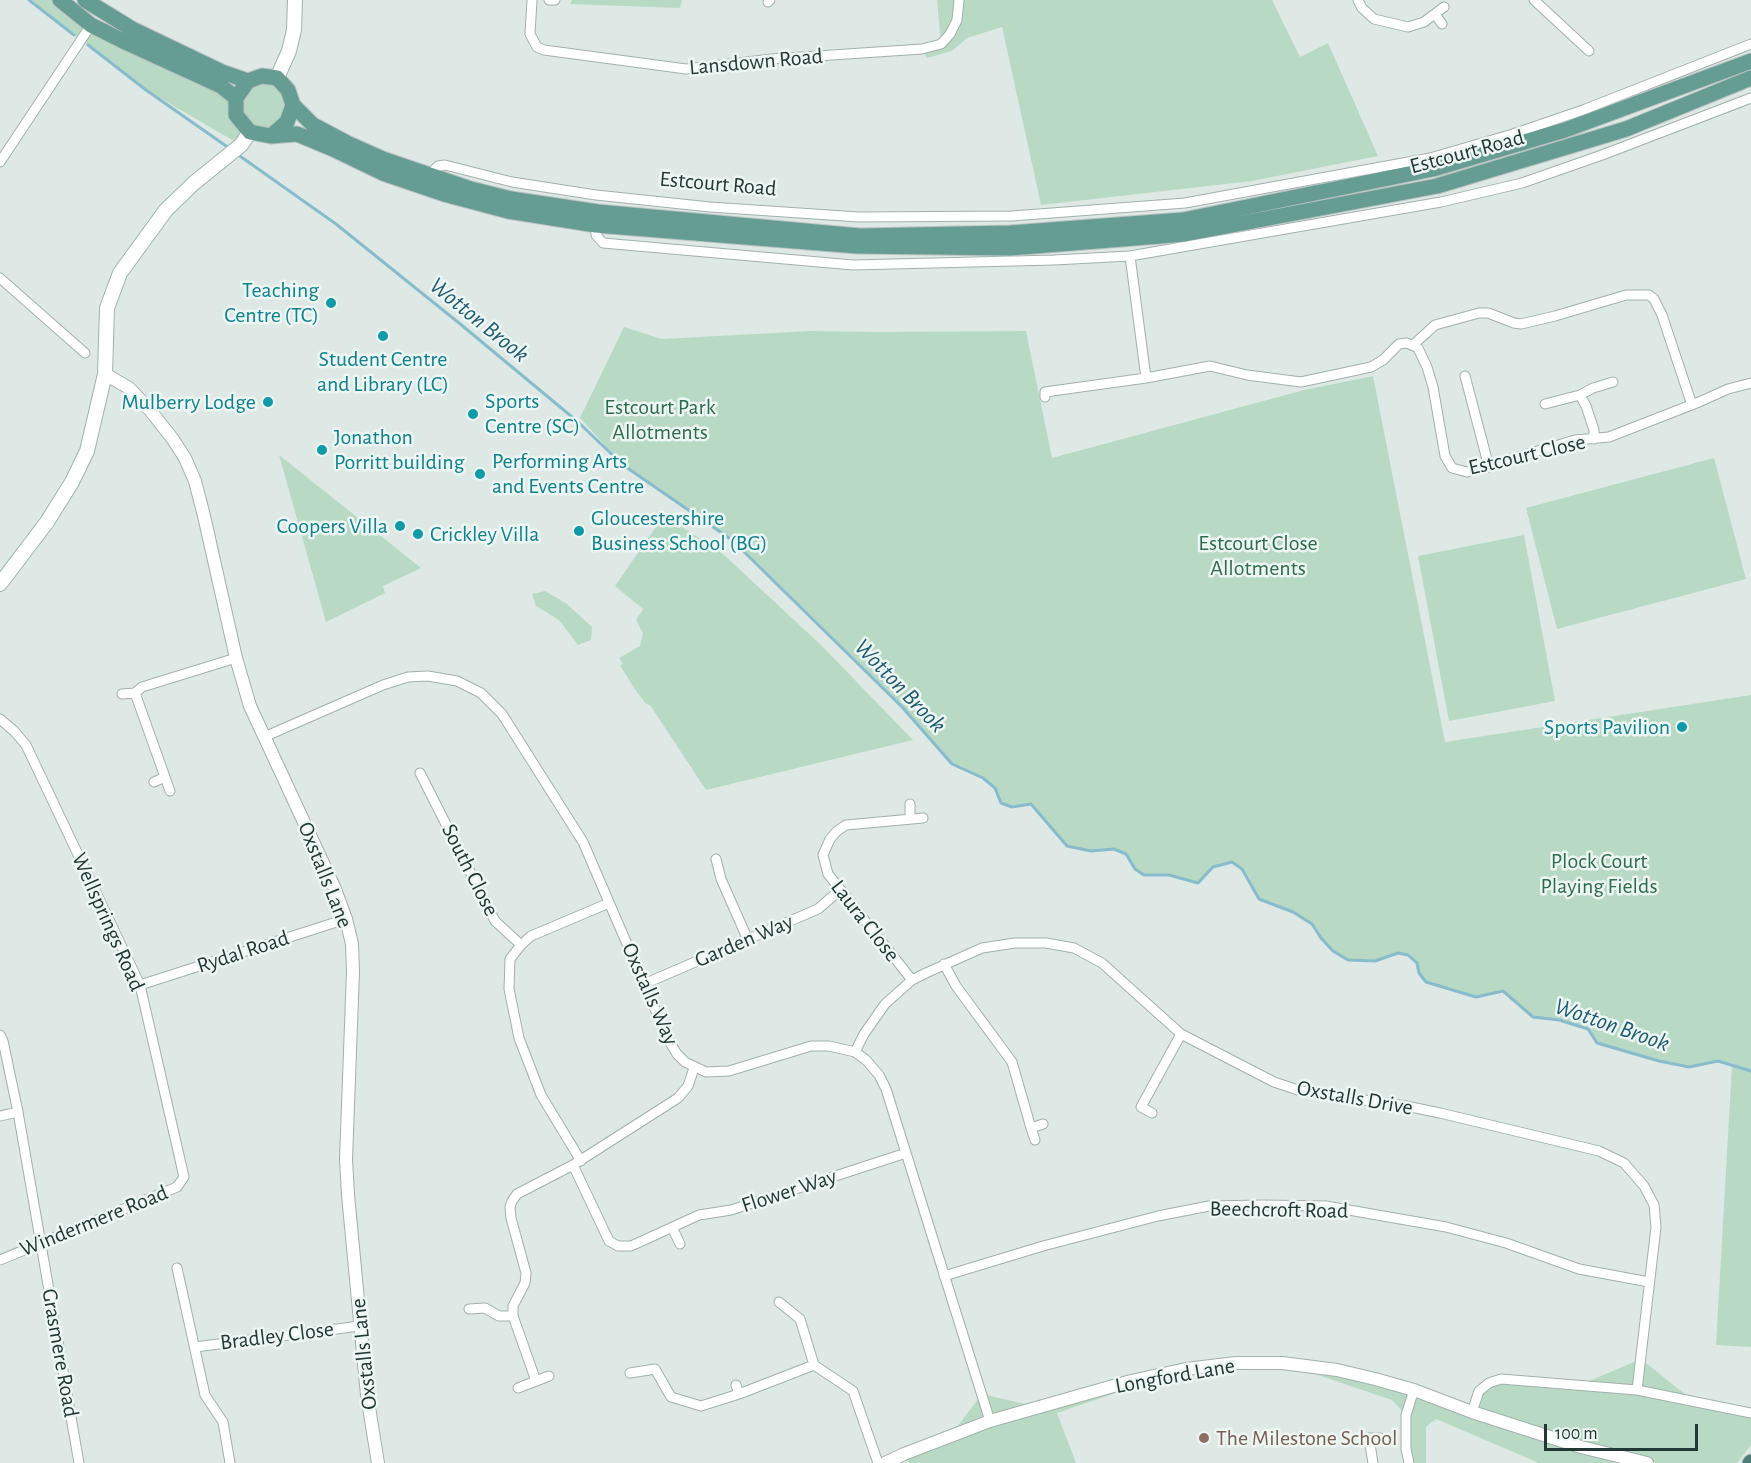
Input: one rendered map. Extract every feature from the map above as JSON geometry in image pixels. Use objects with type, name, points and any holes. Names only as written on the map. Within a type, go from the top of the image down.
[{"type":"main road","points":[[60,0],[91,25],[221,86],[236,98]]},
{"type":"main road","points":[[85,0],[104,6],[132,29],[222,72],[248,81]]},
{"type":"main road","points":[[277,78],[289,51],[294,30],[295,0]]},
{"type":"main road","name":"Estcourt Road","points":[[293,105],[313,125],[347,143],[428,176],[511,199],[598,212],[860,236],[1010,233],[1183,220],[1433,169],[1514,140],[1608,115],[1751,62]]},
{"type":"main road","points":[[0,584],[41,530],[72,482],[87,451],[105,374],[107,308],[120,273],[166,210],[194,183],[229,156],[246,139],[271,136],[287,122],[293,105],[288,90],[277,78],[262,76],[248,81],[236,98],[236,114],[246,139]]},
{"type":"main road","name":"Estcourt Road","points":[[271,136],[297,134],[385,174],[444,194],[508,211],[596,225],[857,246],[1010,248],[1053,253],[1185,241],[1437,186],[1626,129],[1751,78]]},
{"type":"street","name":"Lansdown Road","points":[[532,0],[530,34],[537,47],[544,51],[686,69],[922,49],[941,44],[951,34],[957,20],[959,0]]},
{"type":"street","points":[[549,0],[555,0]]},
{"type":"street","points":[[1358,0],[1362,8],[1374,19],[1408,27],[1424,22],[1443,7]]},
{"type":"street","points":[[1534,0],[1589,51]]},
{"type":"street","points":[[1434,14],[1442,24]]},
{"type":"street","points":[[0,162],[91,25]]},
{"type":"street","name":"Estcourt Road","points":[[428,176],[438,166],[446,165],[533,185],[596,195],[710,207],[859,217],[1011,216],[1185,203],[1430,158],[1514,140],[1583,110],[1751,44]]},
{"type":"street","name":"Estcourt Road","points":[[1053,253],[1130,256],[1185,241],[1440,202],[1522,183],[1751,98]]},
{"type":"street","points":[[1010,233],[1011,216]]},
{"type":"street","points":[[1130,256],[1146,378]]},
{"type":"street","points":[[0,278],[85,353]]},
{"type":"street","points":[[1045,392],[1146,378],[1210,366],[1247,375],[1301,382],[1371,367],[1383,360],[1399,344],[1413,345],[1435,325],[1479,313],[1488,313],[1521,324],[1626,295],[1649,295],[1654,299],[1662,315],[1692,405]]},
{"type":"street","name":"Estcourt Close","points":[[1413,345],[1422,354],[1433,387],[1442,444],[1448,463],[1452,468],[1467,472],[1575,440],[1601,439],[1614,435],[1728,389],[1751,383]]},
{"type":"street","name":"Oxstalls Lane","points":[[105,374],[129,388],[172,438],[185,458],[195,481],[236,658],[250,706],[335,889],[346,919],[352,944],[353,971],[346,1168],[367,1395],[378,1463]]},
{"type":"street","points":[[1466,376],[1489,467]]},
{"type":"street","points":[[1545,404],[1580,395],[1612,382]]},
{"type":"street","points":[[1580,395],[1594,430],[1594,439]]},
{"type":"street","points":[[122,694],[135,693],[142,687],[236,658]]},
{"type":"street","name":"Oxstalls Way","points":[[264,737],[383,685],[408,677],[428,676],[457,681],[481,693],[501,714],[584,842],[668,1039],[677,1054],[694,1068],[706,1072],[729,1071],[811,1046],[829,1046],[855,1052]]},
{"type":"street","points":[[135,693],[170,791]]},
{"type":"street","name":"Wellsprings Road","points":[[0,719],[26,745],[140,985],[184,1177]]},
{"type":"street","name":"South Close","points":[[420,774],[495,921],[521,945]]},
{"type":"street","points":[[154,782],[165,777]]},
{"type":"street","points":[[428,788],[437,783]]},
{"type":"street","points":[[910,804],[910,819]]},
{"type":"street","name":"Laura Close","points":[[912,980],[828,874],[823,855],[830,839],[846,825],[922,818]]},
{"type":"street","points":[[716,859],[721,879],[748,940]]},
{"type":"street","name":"Garden Way","points":[[644,984],[818,909],[840,890]]},
{"type":"street","points":[[577,1163],[541,1095],[519,1038],[509,989],[510,959],[531,936],[609,903]]},
{"type":"street","name":"Rydal Road","points":[[140,985],[346,919]]},
{"type":"street","name":"Oxstalls Drive","points":[[855,1052],[864,1034],[885,1004],[912,980],[982,948],[1015,943],[1046,943],[1074,948],[1102,963],[1181,1034],[1274,1082],[1301,1091],[1440,1113],[1599,1151],[1624,1163],[1644,1186],[1654,1205],[1656,1227],[1636,1390]]},
{"type":"street","points":[[944,964],[956,986],[1012,1062],[1035,1140]]},
{"type":"street","points":[[1152,1113],[1141,1107],[1181,1034]]},
{"type":"street","name":"Grasmere Road","points":[[0,1035],[18,1112],[79,1463]]},
{"type":"street","points":[[855,1052],[873,1068],[886,1089],[990,1422]]},
{"type":"street","points":[[536,1381],[513,1316],[513,1306],[525,1283],[526,1273],[511,1218],[510,1204],[517,1194],[577,1163],[678,1098],[688,1086],[694,1068]]},
{"type":"street","points":[[0,1116],[18,1112]]},
{"type":"street","points":[[1031,1128],[1043,1124]]},
{"type":"street","name":"Flower Way","points":[[577,1163],[609,1240],[618,1246],[631,1246],[699,1215],[730,1210],[906,1153]]},
{"type":"street","name":"Windermere Road","points":[[0,1260],[177,1186],[184,1177]]},
{"type":"street","name":"Beechcroft Road","points":[[944,1276],[1043,1246],[1158,1216],[1209,1206],[1262,1205],[1326,1206],[1446,1227],[1506,1243],[1579,1269],[1649,1282]]},
{"type":"street","points":[[672,1227],[680,1244]]},
{"type":"street","name":"Bradley Close","points":[[177,1268],[205,1395],[223,1422],[230,1463]]},
{"type":"street","points":[[181,1280],[192,1276]]},
{"type":"street","points":[[779,1302],[800,1319],[814,1365],[853,1391],[878,1463]]},
{"type":"street","points":[[468,1308],[485,1308],[499,1316],[513,1316]]},
{"type":"street","name":"Bradley Close","points":[[195,1347],[360,1326]]},
{"type":"street","points":[[630,1373],[655,1369],[664,1362]]},
{"type":"street","name":"Longford Lane","points":[[885,1463],[913,1450],[990,1422],[1131,1381],[1186,1369],[1236,1363],[1282,1362],[1336,1370],[1414,1390],[1472,1412],[1581,1447],[1647,1463]]},
{"type":"street","points":[[655,1369],[668,1400],[701,1406],[737,1390],[814,1365]]},
{"type":"street","points":[[518,1388],[549,1376]]},
{"type":"street","points":[[1472,1412],[1479,1392],[1489,1383],[1501,1379],[1636,1390],[1751,1413]]},
{"type":"street","points":[[1409,1463],[1406,1449],[1406,1415],[1414,1390]]},
{"type":"street","points":[[1359,1439],[1375,1438],[1373,1463]]},
{"type":"green space","points":[[29,0],[60,0],[235,98],[248,81],[277,78],[293,105],[271,136],[250,132],[241,145],[146,90]]},
{"type":"green space","points":[[572,0],[682,0],[680,8],[570,4]]},
{"type":"green space","points":[[937,0],[1272,0],[1300,57],[1328,43],[1378,156],[1252,181],[1041,205],[1002,27],[967,38],[952,51],[927,58],[922,49],[941,44]]},
{"type":"green space","points":[[624,327],[662,339],[810,331],[1026,331],[1052,458],[1304,390],[1373,376],[1445,742],[1751,695],[1751,1347],[1716,1345],[1732,1065],[1718,1061],[1689,1067],[1597,1043],[1588,1029],[1559,1020],[1533,1017],[1503,991],[1476,997],[1426,982],[1419,973],[1417,963],[1408,955],[1399,953],[1375,961],[1348,960],[1333,951],[1312,924],[1293,912],[1259,899],[1242,869],[1232,862],[1213,867],[1198,883],[1169,875],[1144,875],[1135,869],[1126,854],[1114,849],[1091,851],[1067,846],[1031,804],[1012,807],[1001,803],[995,788],[983,778],[952,764],[902,707],[732,540],[623,465],[580,418]]},
{"type":"green space","points":[[279,455],[421,568],[383,586],[385,593],[326,622]]},
{"type":"green space","points":[[1714,458],[1746,579],[1557,629],[1526,508]]},
{"type":"green space","points":[[664,515],[723,554],[821,645],[913,740],[706,790],[650,705],[646,704],[634,688],[620,665],[623,664],[619,658],[640,646],[643,633],[636,620],[643,609],[615,586]]},
{"type":"green space","points":[[1524,535],[1555,701],[1449,721],[1418,556]]},
{"type":"green space","points":[[545,591],[567,604],[592,627],[591,640],[578,645],[559,620],[536,606],[532,594]]},
{"type":"green space","points":[[1641,1359],[1691,1399],[1747,1412],[1751,1408],[1751,1445],[1737,1463],[1539,1463],[1436,1419],[1426,1427],[1426,1463],[1409,1463],[1406,1415],[1392,1400],[1282,1363],[1337,1370],[1471,1411],[1489,1383],[1582,1384]]},
{"type":"green space","points":[[1186,1369],[1057,1413],[1076,1463],[909,1463],[908,1461],[885,1463],[950,1436],[982,1394],[1038,1407]]},
{"type":"waterway","name":"Wotton Brook","points":[[29,0],[74,35]]},
{"type":"waterway","name":"Wotton Brook","points":[[88,45],[146,90],[229,148]]},
{"type":"waterway","name":"Wotton Brook","points":[[237,154],[336,224],[459,323],[577,421],[623,465],[732,540],[902,707],[952,764],[983,778],[995,788],[1001,803],[1012,807],[1031,804],[1067,846],[1091,851],[1114,849],[1126,854],[1135,869],[1144,875],[1169,875],[1198,883],[1213,867],[1232,862],[1242,869],[1259,899],[1293,912],[1312,924],[1333,951],[1348,960],[1375,961],[1398,953],[1408,955],[1417,963],[1419,973],[1426,982],[1476,997],[1503,991],[1533,1017],[1559,1020],[1588,1029],[1597,1043],[1689,1067],[1718,1061],[1751,1071]]},
{"type":"place","name":"Teaching Centre (TC)","points":[[331,303]]},
{"type":"place","name":"Student Centre and Library (LC)","points":[[383,336]]},
{"type":"place","name":"Mulberry Lodge","points":[[268,402]]},
{"type":"place","name":"Sports Centre (SC)","points":[[473,414]]},
{"type":"place","name":"Jonathon Porritt building","points":[[322,450]]},
{"type":"place","name":"Performing Arts and Events Centre","points":[[480,474]]},
{"type":"place","name":"Coopers Villa","points":[[400,526]]},
{"type":"place","name":"Gloucestershire Business School (BG)","points":[[579,531]]},
{"type":"place","name":"Crickley Villa","points":[[418,534]]},
{"type":"place","name":"Sports Pavilion","points":[[1682,727]]},
{"type":"place","name":"The Milestone School","points":[[1204,1438]]},
{"type":"park label","name":"Estcourt Park Allotments","points":[[660,420]]},
{"type":"park label","name":"Estcourt Close Allotments","points":[[1258,556]]},
{"type":"park label","name":"Plock Court Playing Fields","points":[[1599,874]]}]
